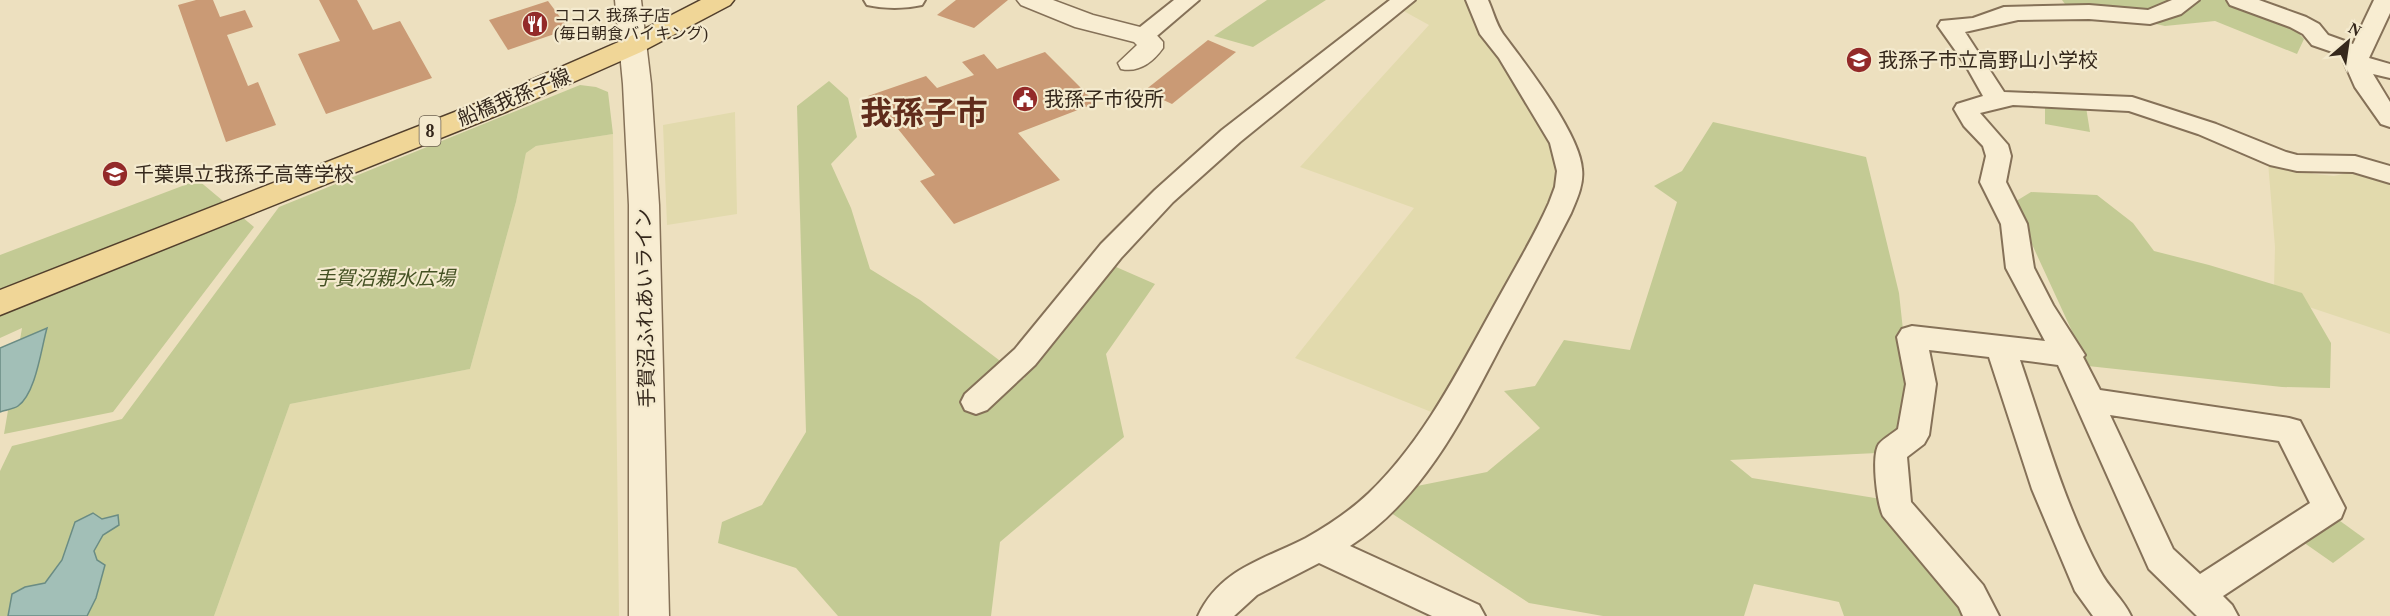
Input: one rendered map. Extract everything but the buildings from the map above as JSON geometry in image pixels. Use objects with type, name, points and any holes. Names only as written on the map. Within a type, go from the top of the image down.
[{"type":"main road","name":"船橋我孫子線","points":[[0,303],[482,91],[676,0]]},
{"type":"main road","name":"船橋我孫子線","points":[[631,23],[721,0]]},
{"type":"main road","name":"船橋我孫子線","points":[[0,284],[226,203]]},
{"type":"street","points":[[875,0],[904,2],[914,0]]},
{"type":"street","points":[[1030,0],[1084,21],[1143,36],[1150,42],[1150,48],[1131,63]]},
{"type":"street","points":[[1143,36],[1188,0]]},
{"type":"street","points":[[976,402],[1025,357],[1111,250],[1164,196],[1231,136],[1404,0]]},
{"type":"street","points":[[1216,616],[1224,602],[1243,586],[1319,547],[1365,517],[1400,485],[1461,393],[1558,213],[1570,186],[1569,158],[1563,143],[1509,56],[1491,34],[1477,0]]},
{"type":"street","points":[[1997,100],[1965,47],[1949,26],[1995,21],[2001,7],[2150,17],[2188,0]]},
{"type":"street","points":[[2238,0],[2298,22],[2311,29],[2320,40],[2390,71]]},
{"type":"street","points":[[2385,0],[2358,58],[2367,87],[2390,119]]},
{"type":"street","name":"手賀沼ふれあいライン","points":[[631,23],[644,205],[649,616]]},
{"type":"street","points":[[2220,616],[2161,559],[2097,422],[2090,400],[2070,356],[2023,275],[2016,255],[2013,219],[1993,186],[1992,175],[1998,150],[1990,137],[1968,115],[1966,109],[2013,98],[2121,102],[2207,129],[2279,159],[2297,163],[2355,164],[2390,175]]},
{"type":"street","points":[[1981,616],[1964,588],[1895,506],[1891,452],[1913,435],[1921,384],[1912,337],[2070,356]]},
{"type":"street","points":[[2001,347],[2048,489],[2087,581],[2113,616]]},
{"type":"street","points":[[2090,400],[2289,430],[2329,508],[2196,595]]},
{"type":"street","points":[[1319,547],[1467,616]]},
{"type":"shaded area","points":[[1410,0],[1473,0],[1563,158],[1564,184],[1439,415],[1295,358],[1414,208],[1300,167],[1429,25],[1400,9]]},
{"type":"shaded area","points":[[735,112],[737,214],[667,225],[663,125]]},
{"type":"shaded area","points":[[613,134],[619,616],[214,616],[290,404],[470,369],[516,202],[526,153],[536,146]]},
{"type":"shaded area","points":[[2268,162],[2315,174],[2334,176],[2356,171],[2390,181],[2390,334],[2309,307],[2274,288],[2275,247]]},
{"type":"green space","points":[[1267,0],[1326,0],[1253,47],[1214,36]]},
{"type":"green space","points":[[2062,0],[2256,0],[2277,9],[2304,39],[2297,54],[2215,21],[2165,26],[2065,4]]},
{"type":"green space","points":[[829,81],[848,98],[857,137],[831,164],[851,208],[870,269],[920,300],[1024,379],[1054,311],[1091,256],[1155,284],[1106,354],[1124,437],[1000,542],[991,616],[838,616],[796,568],[718,543],[722,522],[762,505],[806,432],[797,106]]},
{"type":"green space","name":"手賀沼親水広場","points":[[580,85],[596,87],[608,92],[613,134],[536,146],[526,153],[516,202],[470,369],[290,404],[214,616],[0,616],[0,471],[12,446],[122,419],[279,207]]},
{"type":"green space","points":[[2045,105],[2086,107],[2090,132],[2045,124]]},
{"type":"green space","points":[[1713,122],[1866,157],[1899,293],[1907,367],[1903,425],[1877,453],[1730,460],[1752,478],[1881,499],[1972,616],[1844,616],[1839,602],[1754,584],[1744,616],[1603,616],[1529,603],[1388,511],[1407,488],[1487,472],[1540,428],[1504,391],[1535,386],[1564,340],[1630,350],[1677,202],[1654,186],[1682,171]]},
{"type":"green space","points":[[198,180],[254,227],[113,412],[4,434],[22,328],[0,338],[0,255]]},
{"type":"green space","points":[[2031,192],[2097,195],[2133,223],[2154,251],[2302,293],[2331,343],[2330,388],[2282,387],[2088,366],[2013,203]]},
{"type":"green space","points":[[2336,518],[2365,539],[2333,563],[2303,542]]},
{"type":"water","points":[[47,328],[34,381],[24,400],[14,408],[0,412],[0,348]]},
{"type":"water","points":[[93,513],[102,519],[118,515],[119,525],[103,535],[94,551],[97,560],[105,565],[96,598],[87,616],[8,616],[12,594],[25,587],[45,583],[62,560],[75,522]]},
{"type":"place","name":"ココス 我孫子店 (毎日朝食バイキング)","points":[[535,24]]},
{"type":"place","name":"我孫子市立高野山小学校","points":[[1859,60]]},
{"type":"place","name":"我孫子市役所","points":[[1025,99]]},
{"type":"place","name":"千葉県立我孫子高等学校","points":[[115,174]]},
{"type":"district","name":"我孫子市","points":[[924,113]]}]
